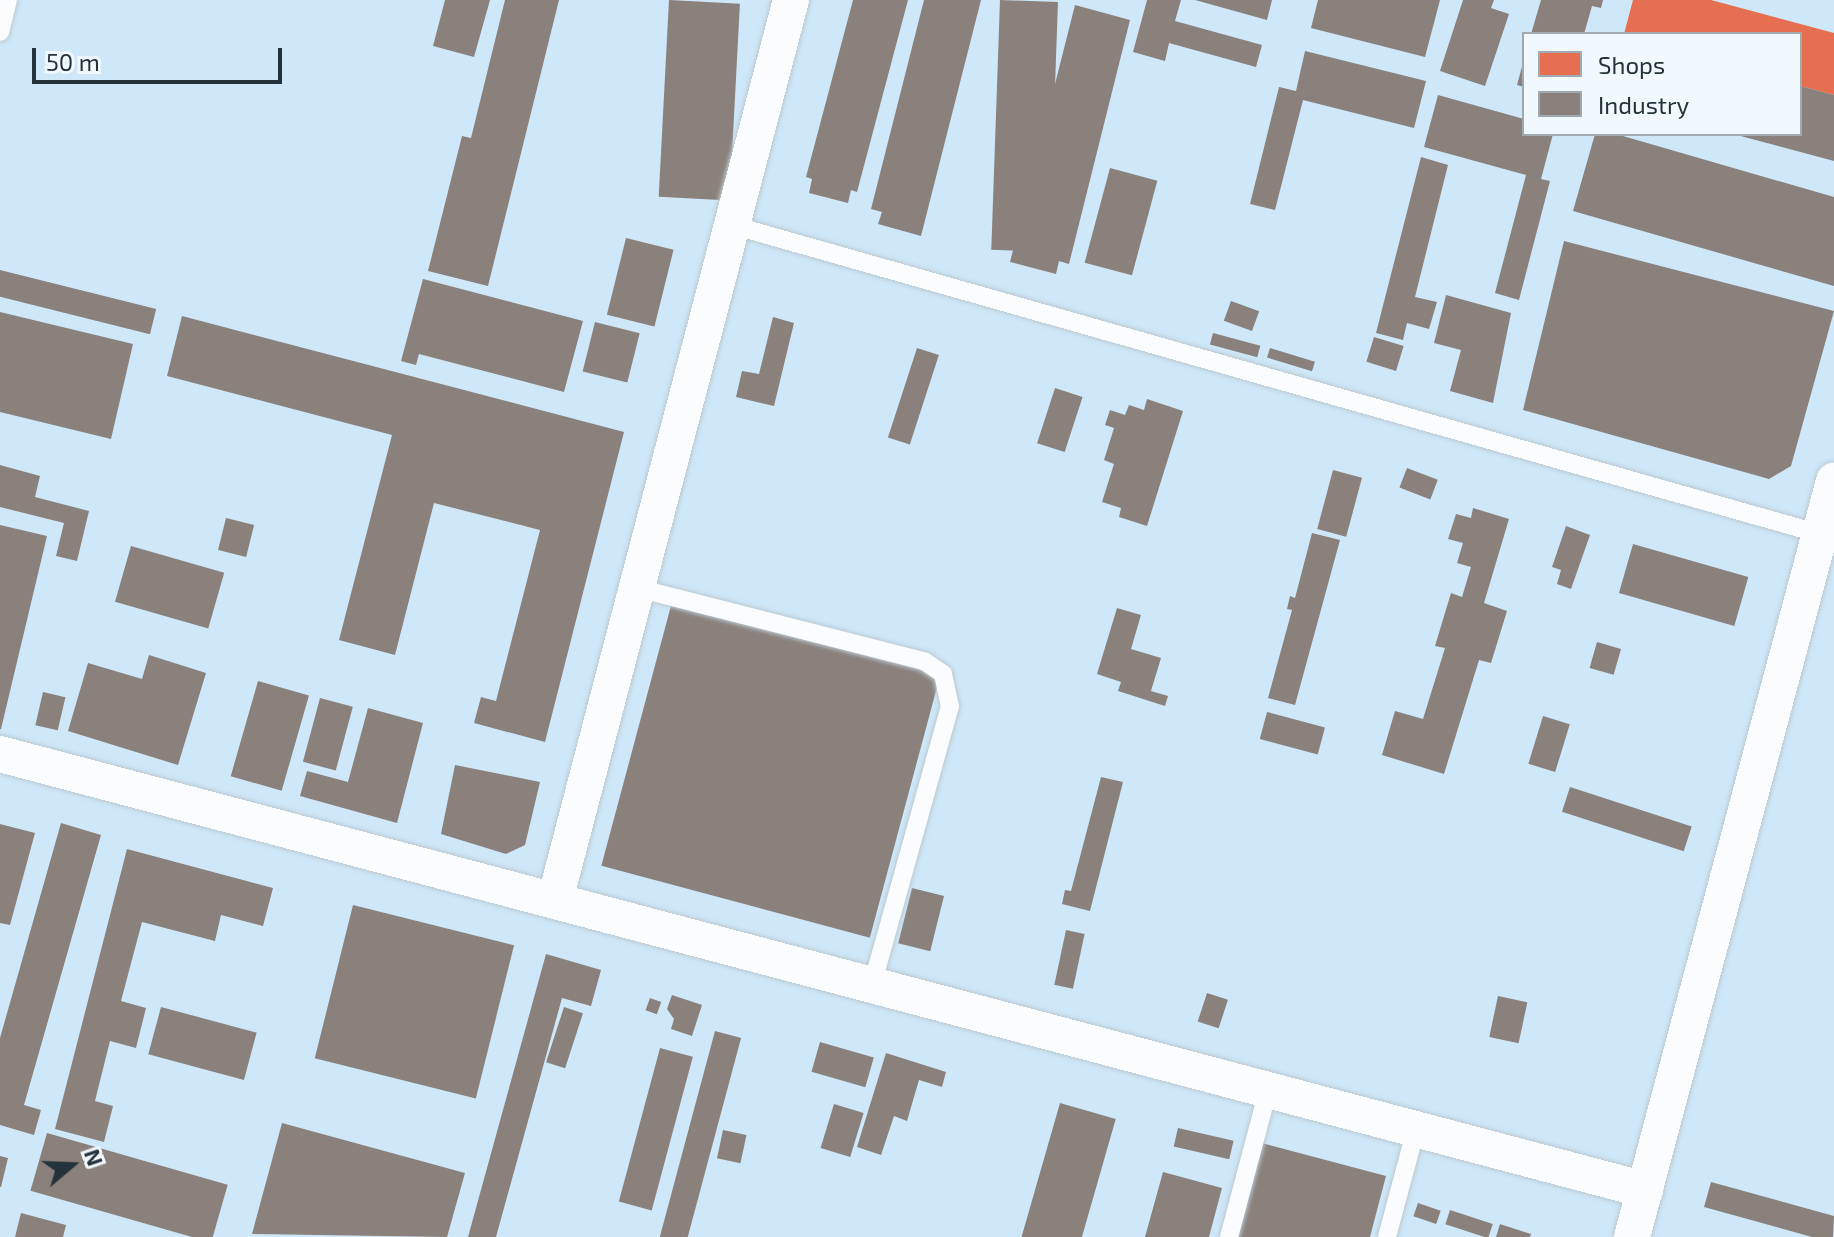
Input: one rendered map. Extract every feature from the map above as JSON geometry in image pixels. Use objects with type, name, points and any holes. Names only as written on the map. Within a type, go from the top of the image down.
[{"type":"street","points":[[555,900],[791,0]]},
{"type":"street","points":[[1632,1237],[1834,481]]},
{"type":"street","points":[[0,754],[1645,1190]]},
{"type":"lane","points":[[0,32],[8,0]]},
{"type":"lane","points":[[732,225],[1820,534]]},
{"type":"lane","points":[[637,588],[924,661],[943,674],[950,706],[872,985]]},
{"type":"lane","points":[[1229,1237],[1268,1090]]},
{"type":"lane","points":[[1387,1237],[1416,1129]]},
{"type":"shaded area","points":[[0,0],[1834,0],[1834,1237],[0,1237]]},
{"type":"building: Shops","points":[[1633,0],[1711,0],[1834,33],[1834,95],[1802,87],[1802,32],[1625,32]]},
{"type":"building: Industry","points":[[445,0],[490,0],[474,57],[433,46]]},
{"type":"building: Industry","points":[[505,0],[559,0],[488,286],[428,271],[462,136],[471,138]]},
{"type":"building: Industry","points":[[669,0],[740,4],[730,200],[659,197]]},
{"type":"building: Industry","points":[[853,0],[908,0],[857,192],[851,190],[848,203],[809,193],[812,179],[806,177]]},
{"type":"building: Industry","points":[[924,0],[981,0],[921,236],[878,224],[882,212],[871,209]]},
{"type":"building: Industry","points":[[1000,0],[1058,2],[1049,252],[991,250]]},
{"type":"building: Industry","points":[[1147,0],[1181,0],[1175,21],[1262,45],[1256,67],[1169,43],[1165,61],[1133,52]]},
{"type":"building: Industry","points":[[1195,0],[1272,0],[1267,20]]},
{"type":"building: Industry","points":[[1318,0],[1440,0],[1425,57],[1311,28]]},
{"type":"building: Industry","points":[[1463,0],[1494,0],[1491,8],[1509,14],[1485,86],[1440,71]]},
{"type":"building: Industry","points":[[1541,0],[1603,0],[1601,8],[1592,6],[1585,32],[1532,32]]},
{"type":"building: Industry","points":[[1075,5],[1130,20],[1069,264],[1059,261],[1056,274],[1010,262]]},
{"type":"building: Industry","points":[[1305,51],[1426,81],[1414,128],[1303,100],[1275,210],[1250,204],[1279,87],[1296,91]]},
{"type":"building: Industry","points":[[1522,67],[1522,86],[1517,85]]},
{"type":"building: Industry","points":[[1802,87],[1834,95],[1834,161],[1741,136],[1802,136]]},
{"type":"building: Industry","points":[[1438,95],[1522,118],[1522,136],[1552,136],[1541,179],[1550,181],[1519,300],[1495,293],[1526,175],[1424,147]]},
{"type":"building: Industry","points":[[1594,136],[1623,136],[1834,197],[1834,286],[1573,211]]},
{"type":"building: Industry","points":[[1421,157],[1448,165],[1415,297],[1437,302],[1429,329],[1407,323],[1403,340],[1376,333]]},
{"type":"building: Industry","points":[[1110,168],[1157,181],[1132,275],[1085,263]]},
{"type":"building: Industry","points":[[626,238],[674,250],[654,327],[607,315]]},
{"type":"building: Industry","points":[[1564,241],[1834,311],[1791,466],[1769,479],[1523,410]]},
{"type":"building: Industry","points":[[0,270],[156,309],[150,334],[0,297]]},
{"type":"building: Industry","points":[[423,279],[583,321],[564,392],[419,354],[416,365],[401,361]]},
{"type":"building: Industry","points":[[1446,295],[1511,313],[1493,403],[1450,391],[1461,350],[1434,343]]},
{"type":"building: Industry","points":[[1231,301],[1259,311],[1252,331],[1224,321]]},
{"type":"building: Industry","points":[[0,312],[133,344],[111,439],[0,412]]},
{"type":"building: Industry","points":[[182,316],[624,432],[545,742],[474,723],[481,697],[496,701],[540,530],[434,503],[395,655],[339,640],[392,435],[167,376]]},
{"type":"building: Industry","points":[[773,317],[794,323],[774,406],[736,397],[742,371],[759,374]]},
{"type":"building: Industry","points":[[595,322],[640,333],[627,383],[583,371]]},
{"type":"building: Industry","points":[[1213,333],[1260,346],[1257,357],[1210,345]]},
{"type":"building: Industry","points":[[1374,337],[1404,346],[1396,371],[1366,362]]},
{"type":"building: Industry","points":[[917,348],[939,355],[910,445],[888,437]]},
{"type":"building: Industry","points":[[1270,348],[1315,362],[1312,371],[1267,358]]},
{"type":"building: Industry","points":[[1055,388],[1083,397],[1065,452],[1037,443]]},
{"type":"building: Industry","points":[[1147,399],[1183,411],[1147,526],[1119,517],[1121,508],[1102,502],[1114,464],[1104,460],[1114,428],[1105,425],[1110,410],[1125,415],[1129,405],[1144,410]]},
{"type":"building: Industry","points":[[0,465],[40,476],[35,497],[89,511],[77,561],[56,556],[64,523],[0,507]]},
{"type":"building: Industry","points":[[1407,468],[1438,480],[1430,499],[1399,488]]},
{"type":"building: Industry","points":[[1333,470],[1362,478],[1346,537],[1317,529]]},
{"type":"building: Industry","points":[[1473,508],[1509,519],[1484,603],[1507,611],[1491,663],[1479,660],[1444,774],[1382,755],[1395,711],[1423,719],[1445,648],[1435,646],[1451,593],[1462,597],[1471,567],[1457,563],[1463,543],[1448,539],[1456,514],[1471,518]]},
{"type":"building: Industry","points":[[226,518],[254,525],[246,557],[218,550]]},
{"type":"building: Industry","points":[[0,525],[47,536],[1,729],[0,729]]},
{"type":"building: Industry","points":[[1566,526],[1590,535],[1571,589],[1557,584],[1561,570],[1552,567]]},
{"type":"building: Industry","points":[[1312,533],[1340,540],[1295,705],[1268,698],[1292,610],[1287,609],[1290,596],[1295,598]]},
{"type":"building: Industry","points":[[1633,544],[1748,577],[1734,626],[1619,593]]},
{"type":"building: Industry","points":[[131,546],[224,573],[208,628],[115,602]]},
{"type":"building: Industry","points":[[672,602],[941,674],[870,938],[601,866]]},
{"type":"building: Industry","points":[[1117,608],[1141,615],[1131,649],[1161,658],[1151,691],[1168,696],[1165,706],[1118,691],[1121,682],[1097,674]]},
{"type":"building: Industry","points":[[1597,642],[1621,649],[1614,675],[1590,668]]},
{"type":"building: Industry","points":[[149,655],[206,673],[178,765],[68,731],[88,663],[142,679]]},
{"type":"building: Industry","points":[[258,681],[309,696],[282,791],[231,776]]},
{"type":"building: Industry","points":[[43,692],[65,697],[58,730],[35,725]]},
{"type":"building: Industry","points":[[320,698],[353,707],[336,771],[303,762]]},
{"type":"building: Industry","points":[[368,708],[423,723],[397,823],[300,796],[307,771],[348,782]]},
{"type":"building: Industry","points":[[1267,712],[1325,728],[1318,755],[1260,739]]},
{"type":"building: Industry","points":[[1543,716],[1570,724],[1555,772],[1528,764]]},
{"type":"building: Industry","points":[[455,765],[540,782],[525,845],[506,854],[441,834]]},
{"type":"building: Industry","points":[[1101,777],[1123,782],[1090,911],[1062,904],[1065,890],[1071,891]]},
{"type":"building: Industry","points":[[1570,787],[1692,827],[1684,851],[1562,812]]},
{"type":"building: Industry","points":[[61,823],[101,835],[24,1105],[41,1110],[34,1135],[0,1125],[0,1038]]},
{"type":"building: Industry","points":[[0,824],[35,833],[10,925],[0,923]]},
{"type":"building: Industry","points":[[127,849],[273,888],[263,926],[221,915],[215,941],[142,922],[121,1001],[146,1008],[136,1048],[110,1041],[95,1101],[113,1106],[104,1142],[55,1129]]},
{"type":"building: Industry","points":[[912,888],[944,896],[930,951],[898,943]]},
{"type":"building: Industry","points":[[353,905],[514,945],[476,1098],[315,1058]]},
{"type":"building: Industry","points":[[1066,930],[1085,934],[1073,989],[1054,985]]},
{"type":"building: Industry","points":[[546,954],[601,970],[591,1006],[562,998],[496,1237],[468,1237]]},
{"type":"building: Industry","points":[[1207,993],[1228,1000],[1219,1028],[1198,1022]]},
{"type":"building: Industry","points":[[672,995],[702,1005],[692,1036],[671,1029],[674,1019],[667,1009]]},
{"type":"building: Industry","points":[[1498,996],[1527,1002],[1519,1043],[1489,1037]]},
{"type":"building: Industry","points":[[650,998],[661,1002],[657,1014],[646,1010]]},
{"type":"building: Industry","points":[[161,1007],[257,1033],[244,1080],[148,1054]]},
{"type":"building: Industry","points":[[564,1007],[583,1013],[565,1068],[546,1062]]},
{"type":"building: Industry","points":[[715,1031],[741,1038],[688,1237],[660,1237]]},
{"type":"building: Industry","points":[[820,1042],[874,1057],[865,1087],[811,1072]]},
{"type":"building: Industry","points":[[660,1048],[693,1057],[652,1210],[619,1202]]},
{"type":"building: Industry","points":[[886,1053],[946,1072],[942,1087],[919,1080],[907,1121],[894,1116],[881,1155],[857,1147]]},
{"type":"building: Industry","points":[[1060,1103],[1116,1119],[1082,1237],[1022,1237]]},
{"type":"building: Industry","points":[[834,1104],[864,1113],[850,1157],[821,1148]]},
{"type":"building: Industry","points":[[282,1123],[465,1173],[447,1237],[252,1234]]},
{"type":"building: Industry","points":[[1178,1128],[1234,1141],[1229,1159],[1174,1147]]},
{"type":"building: Industry","points":[[723,1130],[746,1135],[740,1163],[717,1158]]},
{"type":"building: Industry","points":[[47,1133],[228,1185],[213,1237],[192,1237],[30,1191]]},
{"type":"building: Industry","points":[[1262,1143],[1386,1176],[1370,1237],[1237,1237]]},
{"type":"building: Industry","points":[[0,1156],[8,1158],[1,1187],[0,1187]]},
{"type":"building: Industry","points":[[1163,1172],[1222,1188],[1209,1237],[1145,1237]]},
{"type":"building: Industry","points":[[1711,1182],[1834,1216],[1833,1237],[1812,1237],[1704,1207]]},
{"type":"building: Industry","points":[[1418,1203],[1441,1211],[1436,1224],[1413,1216]]},
{"type":"building: Industry","points":[[1450,1210],[1493,1224],[1489,1237],[1445,1224]]},
{"type":"building: Industry","points":[[21,1213],[66,1225],[63,1237],[15,1237]]},
{"type":"building: Industry","points":[[1500,1224],[1531,1234],[1530,1237],[1496,1237]]}]
